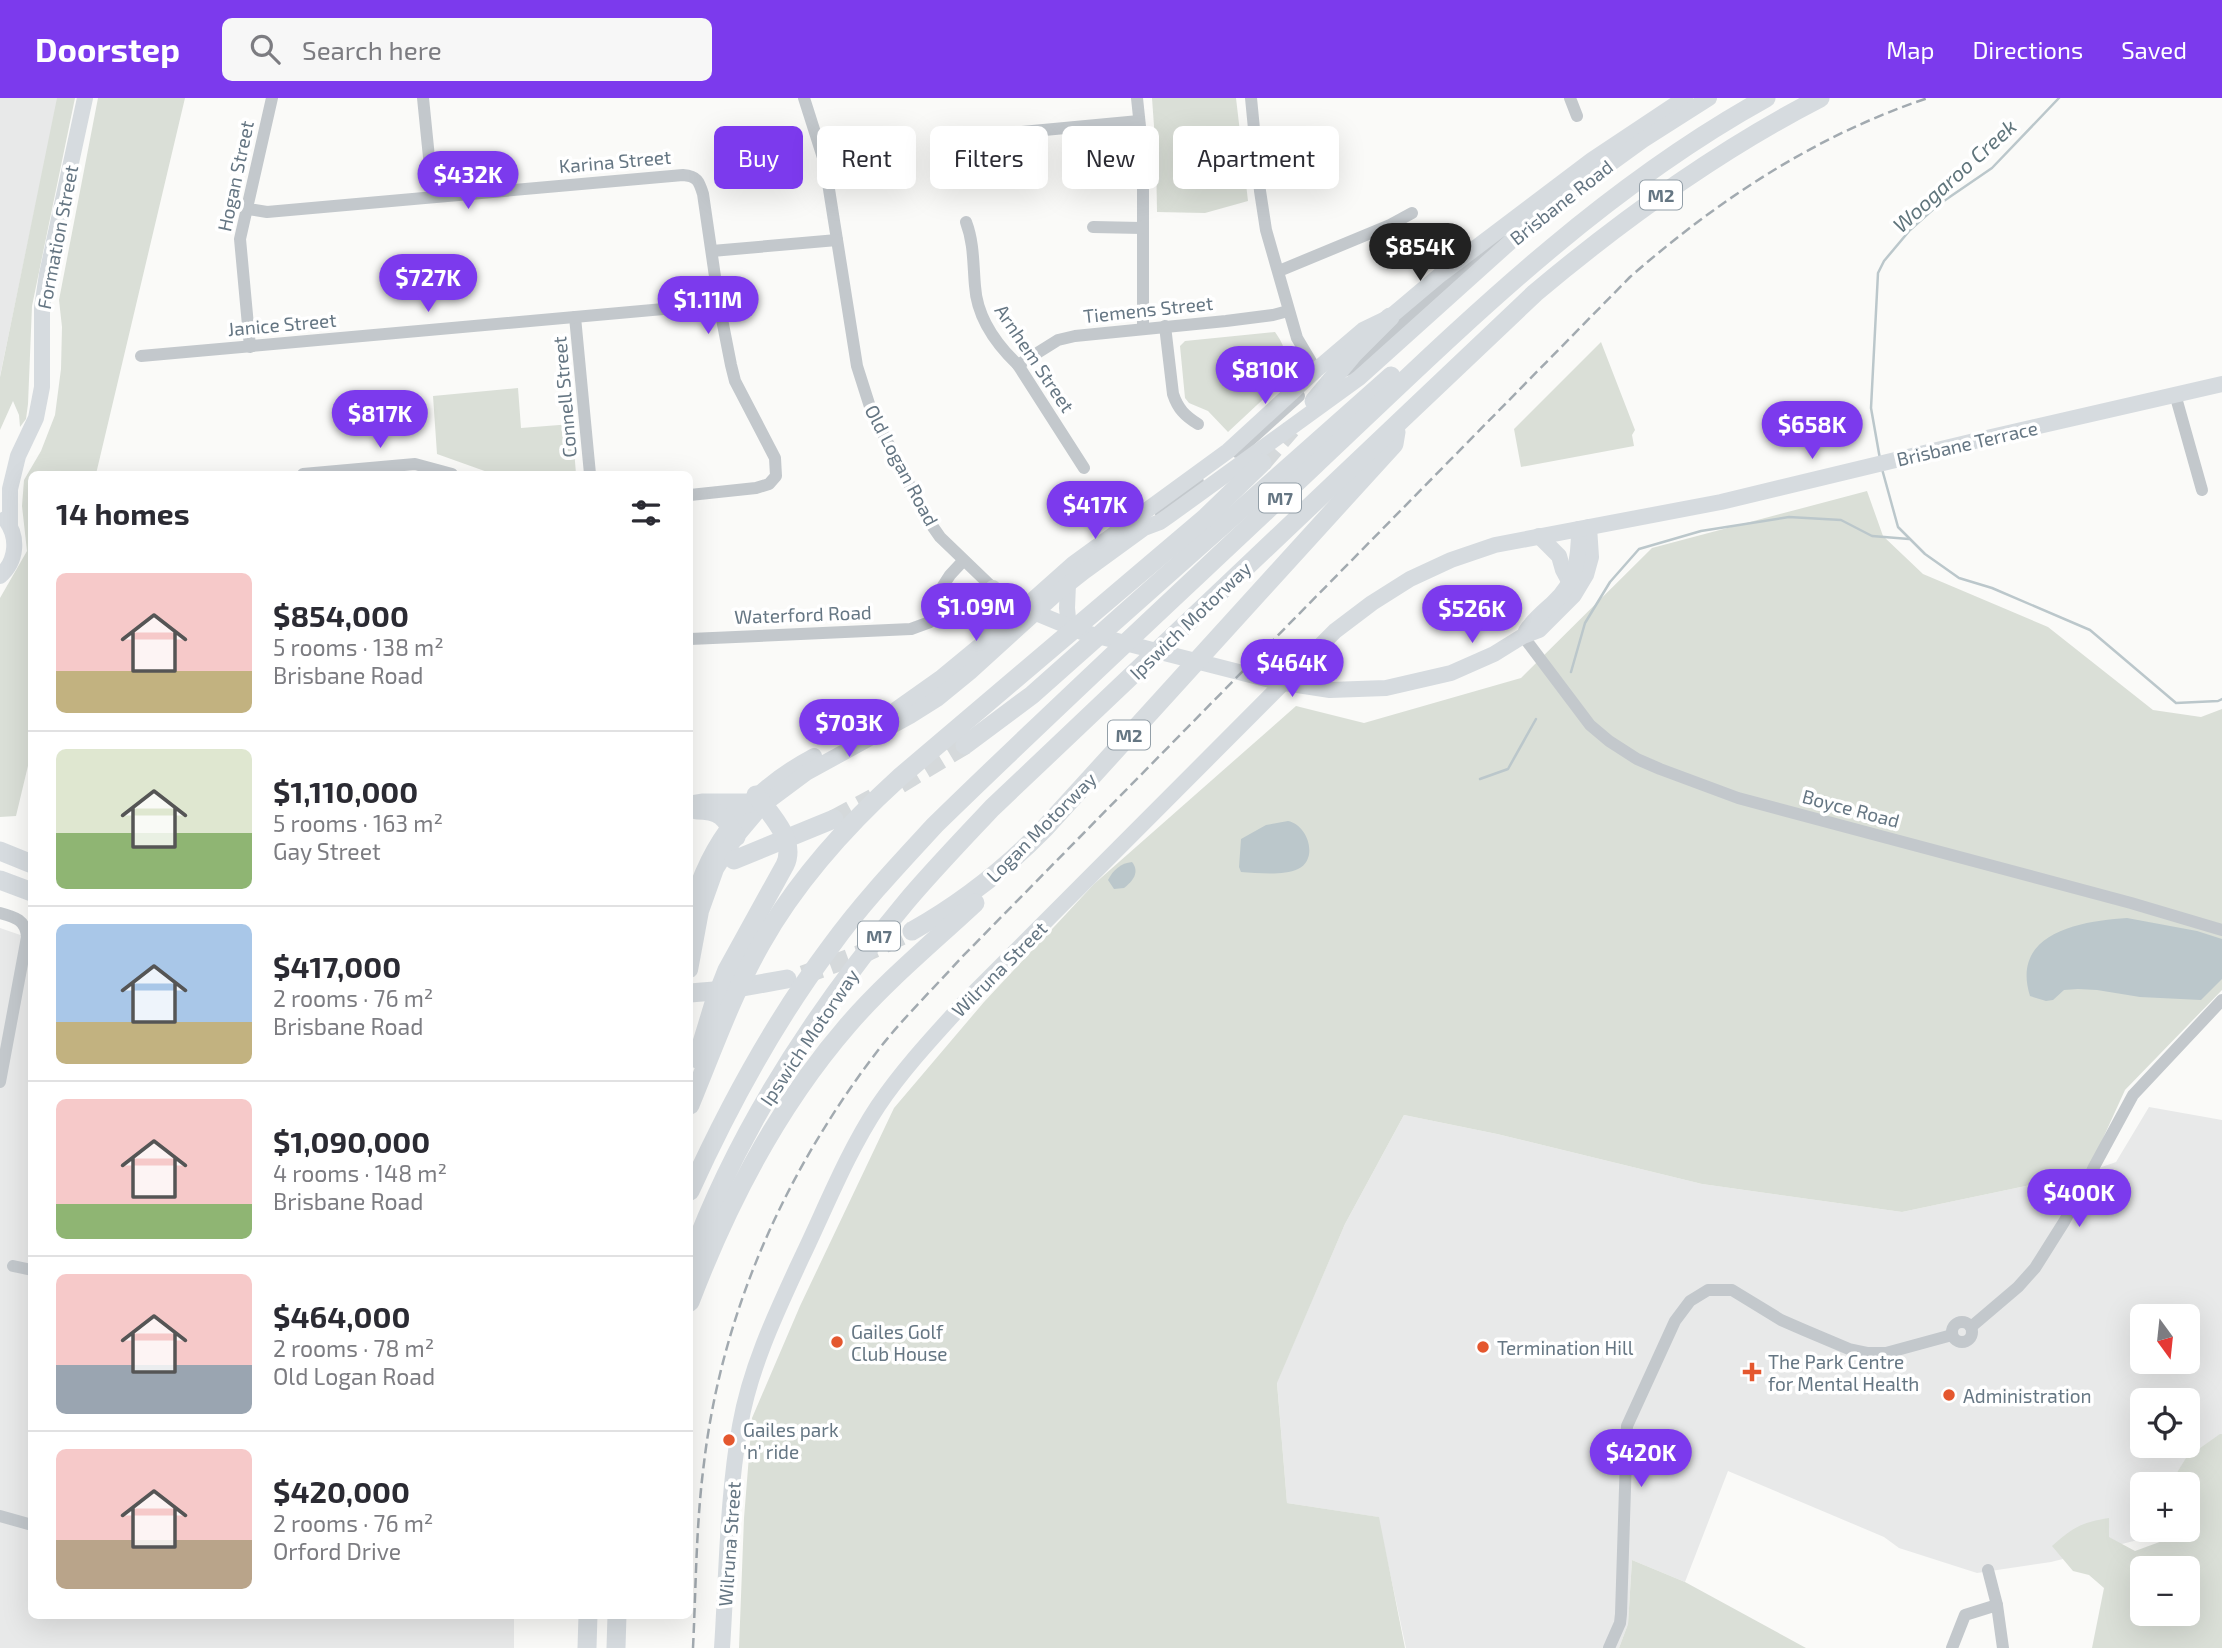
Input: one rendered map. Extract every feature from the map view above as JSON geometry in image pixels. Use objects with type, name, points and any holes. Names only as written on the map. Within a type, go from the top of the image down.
[{"type":"highway","name":"Ipswich Motorway","points":[[693,1184],[725,1114],[780,1021],[831,946],[935,825],[1418,367],[1536,259],[1674,155],[1766,98]]},
{"type":"highway","name":"Ipswich Motorway","points":[[693,1253],[725,1177],[782,1072],[818,1016],[909,899],[992,808],[1535,293],[1605,236],[1686,178],[1820,98]]},
{"type":"highway","points":[[1314,401],[1390,317]]},
{"type":"highway","name":"M2","points":[[965,745],[1061,670],[1390,376],[1418,367]]},
{"type":"highway","name":"Logan Motorway","points":[[912,931],[955,905],[993,877],[1045,828],[1394,444],[1399,421]]},
{"type":"highway","points":[[693,1073],[724,1002],[749,967],[776,918],[820,858],[872,803],[1205,518],[1262,463]]},
{"type":"highway","points":[[693,806],[702,803],[756,801],[785,840],[789,853],[727,970],[724,1002],[693,1096]]},
{"type":"highway","points":[[693,808],[715,812],[732,831]]},
{"type":"highway","points":[[734,860],[834,819]]},
{"type":"highway","points":[[0,851],[28,862]]},
{"type":"highway","points":[[693,1294],[713,1243],[748,1172],[783,1111],[807,1077],[864,1008],[901,970],[979,900],[993,877]]},
{"type":"highway","points":[[0,880],[28,890]]},
{"type":"highway","points":[[693,993],[787,979]]},
{"type":"highway","points":[[587,1648],[588,1619]]},
{"type":"highway","points":[[616,1648],[617,1619]]},
{"type":"main road","name":"Formation Street","points":[[1,577],[15,550],[14,537],[5,519],[18,456],[36,418],[42,387],[42,308],[47,274],[85,98]]},
{"type":"main road","name":"Brisbane Road","points":[[756,801],[937,699],[1030,610],[1073,564],[1228,451],[1363,330],[1390,317],[1441,274],[1591,160],[1685,98]]},
{"type":"main road","name":"Brisbane Road","points":[[693,900],[701,875],[732,831],[756,801],[796,766],[894,711],[942,677],[987,639],[1144,528],[1170,515],[1351,384],[1518,235],[1605,166],[1709,98]]},
{"type":"main road","name":"Brisbane Terrace","points":[[1584,528],[1707,505],[2222,384]]},
{"type":"main road","name":"Formation Street","points":[[0,478],[18,456]]},
{"type":"main road","name":"Old Logan Road","points":[[1030,610],[1067,624],[1278,682],[1306,687],[1356,690],[1386,688],[1433,679],[1478,662],[1522,636],[1539,631],[1563,607],[1586,575],[1591,557],[1584,528]]},
{"type":"main road","name":"Old Logan Road","points":[[1522,636],[1531,622],[1556,601],[1570,583],[1575,573],[1584,528]]},
{"type":"main road","name":"Wilruna Street","points":[[722,1648],[731,1491],[740,1424],[756,1368],[777,1311],[845,1165],[878,1107],[920,1051],[963,1004],[1335,631],[1372,603],[1430,569],[1472,552],[1584,528]]},
{"type":"main road","points":[[1539,536],[1559,556],[1570,583]]},
{"type":"main road","points":[[1067,624],[1068,584]]},
{"type":"main road","points":[[987,639],[995,614],[993,588]]},
{"type":"main road","name":"Brisbane Road","points":[[693,956],[705,898],[732,831]]},
{"type":"street","name":"Hogan Street","points":[[250,346],[240,239],[272,98]]},
{"type":"street","points":[[424,98],[433,197]]},
{"type":"street","points":[[1137,98],[1143,155],[1143,328]]},
{"type":"street","points":[[1256,98],[1251,98],[1266,230],[1288,311],[1301,347],[1316,370],[1337,373],[1356,367],[1437,290],[1505,239],[1518,235]]},
{"type":"street","points":[[1570,98],[1577,116]]},
{"type":"street","name":"Old Logan Road","points":[[803,100],[825,164],[857,366],[871,410],[926,517],[940,537],[993,588],[1030,610]]},
{"type":"street","points":[[1048,130],[1139,121]]},
{"type":"street","name":"Karina Street","points":[[248,209],[267,212],[683,174],[693,176],[699,181],[712,251]]},
{"type":"street","points":[[1279,271],[1390,225],[1412,213]]},
{"type":"street","name":"Arnhem Street","points":[[966,222],[971,235],[979,310],[986,325],[1018,365],[1084,468]]},
{"type":"street","points":[[1093,227],[1142,228]]},
{"type":"street","points":[[693,495],[756,488],[769,484],[776,476],[775,458],[735,381],[719,304],[712,251],[837,240]]},
{"type":"street","name":"Janice Street","points":[[141,356],[719,304]]},
{"type":"street","name":"Tiemens Street","points":[[1018,365],[1058,340],[1091,333],[1273,315],[1288,311]]},
{"type":"street","name":"Connell Street","points":[[575,317],[590,471]]},
{"type":"street","points":[[1165,326],[1173,394],[1185,417],[1198,424]]},
{"type":"street","points":[[1144,528],[1266,427],[1301,393],[1312,380],[1316,370]]},
{"type":"street","points":[[2175,394],[2202,490]]},
{"type":"street","points":[[368,471],[389,470],[415,464],[441,471]]},
{"type":"street","name":"Waterford Road","points":[[693,639],[911,629],[930,622],[939,607],[942,589],[963,561]]},
{"type":"street","name":"Boyce Road","points":[[1522,636],[1590,725],[1637,759],[1660,769],[1738,799],[2118,899],[2222,930]]},
{"type":"street","points":[[0,913],[21,920],[27,929],[0,1082]]},
{"type":"street","points":[[1609,1648],[1621,1614],[1627,1426],[1675,1321],[1690,1301],[1708,1290],[1732,1290],[1782,1320],[1849,1349],[1886,1353],[1952,1335],[1958,1342],[1968,1341],[1972,1336],[1971,1326],[2018,1287],[2035,1268],[2064,1222],[2133,1095],[2222,1000]]},
{"type":"street","points":[[13,1266],[28,1269]]},
{"type":"street","points":[[0,1516],[28,1524]]},
{"type":"street","points":[[1988,1570],[1997,1605],[2003,1648]]},
{"type":"street","points":[[1952,1648],[1965,1615],[1997,1605]]},
{"type":"shaded area","points":[[0,98],[58,98],[0,376]]},
{"type":"shaded area","points":[[57,98],[75,98],[32,306],[26,419],[20,427],[19,415],[13,401],[0,430],[0,377]]},
{"type":"shaded area","points":[[98,98],[185,98],[97,471],[29,471],[41,451],[55,415],[61,369],[62,327],[59,300]]},
{"type":"shaded area","points":[[1152,98],[1236,98],[1239,126],[1173,126],[1173,189],[1247,189],[1248,201],[1205,213],[1157,212],[1159,126],[1154,126]]},
{"type":"shaded area","points":[[1275,332],[1286,354],[1286,378],[1228,432],[1208,411],[1189,403],[1185,398],[1180,346],[1185,341]]},
{"type":"shaded area","points":[[1601,342],[1635,430],[1632,435],[1634,446],[1521,467],[1514,429]]},
{"type":"shaded area","points":[[518,388],[521,428],[572,424],[576,471],[485,471],[437,454],[433,396]]},
{"type":"shaded area","points":[[28,473],[28,766],[16,816],[0,817],[0,598],[27,551],[22,506],[24,480]]},
{"type":"shaded area","points":[[1867,491],[1883,536],[1923,574],[2048,627],[2153,710],[2201,717],[2222,709],[2222,990],[2125,1090],[2094,1158],[2082,1174],[1902,1212],[1702,1184],[1497,1134],[1404,1115],[1345,1224],[1277,1383],[1287,1503],[1379,1517],[1405,1648],[739,1648],[744,1518],[752,1418],[800,1306],[894,1108],[984,1002],[1094,884],[1296,706],[1364,723],[1521,678],[1652,548]]},
{"type":"shaded area","points":[[1288,821],[1301,829],[1308,843],[1308,858],[1304,864],[1285,873],[1241,872],[1241,839],[1266,825]]},
{"type":"shaded area","points":[[1132,862],[1135,869],[1133,879],[1124,888],[1114,889],[1108,880],[1110,876],[1121,865]]},
{"type":"shaded area","points":[[2127,918],[2197,931],[2222,939],[2222,979],[2201,1000],[2140,997],[2078,989],[2064,990],[2053,1000],[2046,1001],[2030,996],[2027,974],[2030,957],[2040,944],[2071,927]]},
{"type":"shaded area","points":[[0,928],[28,938],[28,1619],[514,1619],[514,1648],[0,1648]]},
{"type":"shaded area","name":"The Park Centre for Mental Health","points":[[2149,1107],[2222,1120],[2222,1518],[2200,1496],[2200,1472],[2130,1472],[2130,1542],[2051,1562],[1977,1573],[1899,1548],[1884,1537],[1728,1471],[1685,1582],[1632,1560],[1628,1624],[1619,1648],[1406,1648],[1378,1517],[1287,1503],[1277,1382],[1345,1224],[1404,1115],[1497,1134],[1702,1184],[1902,1212],[2082,1174],[2116,1162]]},
{"type":"shaded area","points":[[2222,1434],[2222,1648],[2092,1648],[2104,1588],[2089,1575],[2073,1571],[2052,1546],[2078,1527],[2109,1518],[2109,1537],[2135,1551],[2160,1542],[2200,1542],[2200,1472],[2177,1472],[2186,1458],[2200,1458],[2200,1448]]},
{"type":"shaded area","points":[[1632,1560],[1685,1582],[1806,1648],[1619,1648],[1628,1624]]},
{"type":"waterway","name":"Woogaroo Creek","points":[[1880,459],[1871,408],[1878,273],[1884,261],[1910,230],[1938,205],[1992,168],[2059,98]]},
{"type":"waterway","name":"Woogaroo Creek","points":[[1882,469],[1898,527],[1925,554],[1959,578],[1992,588],[2090,630],[2176,703],[2222,699]]},
{"type":"waterway","points":[[1571,672],[1585,623],[1610,582],[1639,549],[1701,531],[1789,517],[1841,520],[1872,536],[1909,539]]},
{"type":"waterway","points":[[1480,779],[1508,769],[1536,719]]},
{"type":"tunnel","points":[[1262,463],[1291,429]]},
{"type":"tunnel","points":[[900,784],[965,745]]},
{"type":"tunnel","points":[[834,819],[873,798]]},
{"type":"tunnel","points":[[803,975],[869,951],[912,931]]},
{"type":"railway","points":[[693,1648],[701,1486],[713,1407],[726,1351],[763,1244],[788,1193],[815,1143],[879,1049],[961,958],[1630,277],[1698,222],[1770,173],[1847,131],[1928,98]]},
{"type":"place","name":"Gailes Golf Club House","points":[[837,1342]]},
{"type":"place","name":"Termination Hill","points":[[1483,1347]]},
{"type":"place","name":"The Park Centre for Mental Health","points":[[1752,1372]]},
{"type":"place","name":"Administration","points":[[1949,1395]]},
{"type":"place","name":"Gailes park 'n' ride","points":[[729,1440]]}]
